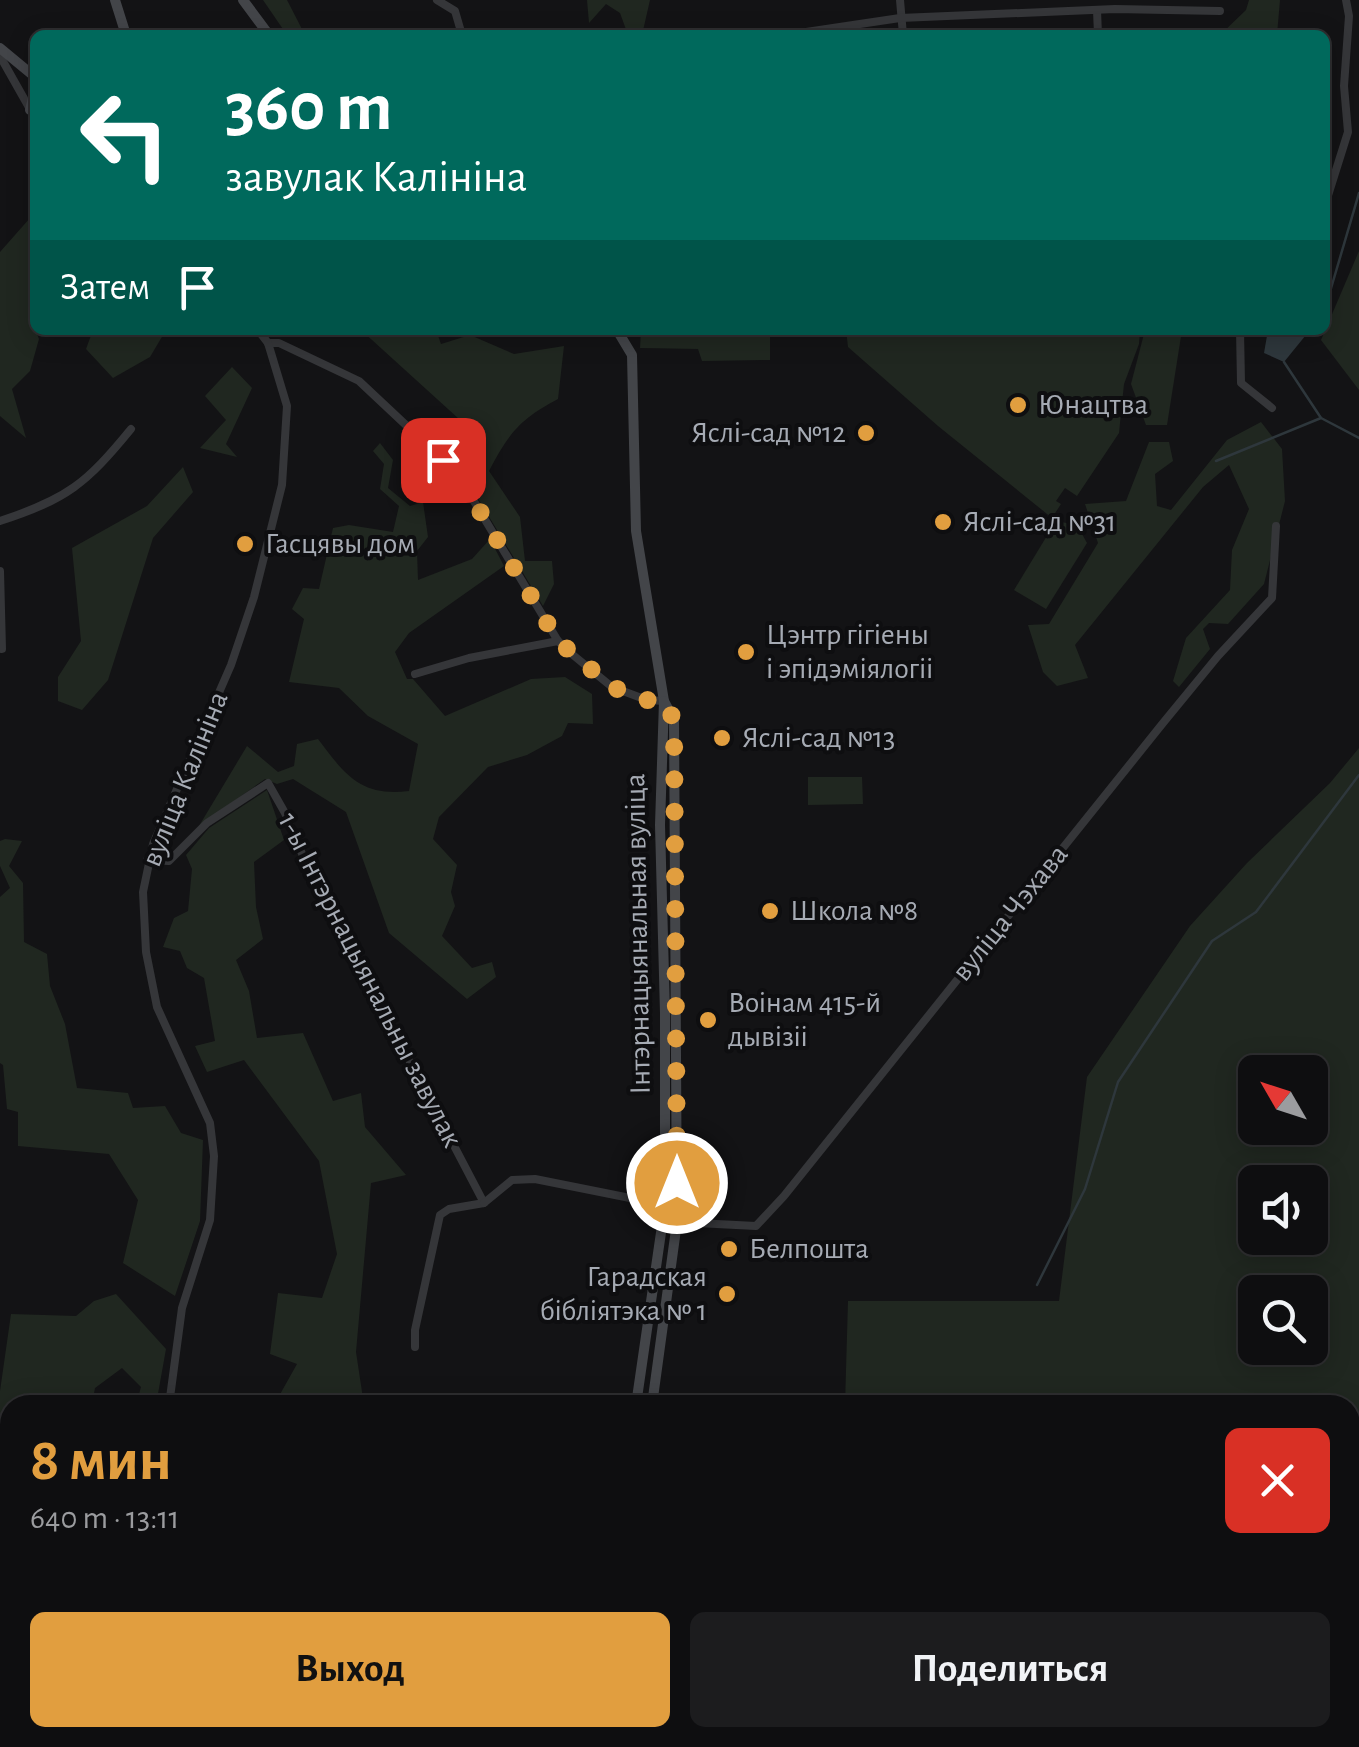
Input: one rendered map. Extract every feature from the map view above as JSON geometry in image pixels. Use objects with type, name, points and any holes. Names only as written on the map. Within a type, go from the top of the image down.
[{"type":"main road","points":[[115,0],[124,30]]},
{"type":"main road","points":[[244,0],[265,30]]},
{"type":"main road","points":[[0,48],[30,73]]},
{"type":"main road","name":"Інтэрнацыянальная вуліца","points":[[620,335],[632,355],[636,531],[664,701],[660,825],[665,1205],[637,1395]]},
{"type":"main road","name":"Інтэрнацыянальная вуліца","points":[[653,1395],[677,1222],[674,720],[664,701]]},
{"type":"main road","points":[[665,1012],[678,1012]]},
{"type":"main road","points":[[662,1220],[677,1222]]},
{"type":"street","points":[[437,0],[455,11],[461,30]]},
{"type":"street","points":[[900,0],[901,30]]},
{"type":"street","points":[[1330,188],[1348,132],[1344,86],[1349,16],[1346,0]]},
{"type":"street","points":[[820,30],[900,18],[1097,10],[1146,4],[1220,11]]},
{"type":"street","points":[[1097,10],[1098,30]]},
{"type":"street","points":[[0,56],[30,109]]},
{"type":"street","name":"вуліца Калініна","points":[[170,1395],[182,1308],[210,1220],[214,1156],[210,1124],[157,1007],[146,952],[143,892],[148,860],[164,816],[231,665],[254,597],[282,485],[288,406],[268,343],[262,335]]},
{"type":"street","points":[[1240,335],[1242,383],[1272,408]]},
{"type":"street","points":[[268,343],[359,381],[457,473],[558,641],[612,687],[647,700],[664,701]]},
{"type":"street","points":[[0,522],[47,506],[83,483],[130,429]]},
{"type":"street","name":"вуліца Чэхава","points":[[677,1222],[756,1226],[784,1196],[1174,709],[1272,598],[1276,526]]},
{"type":"street","points":[[0,571],[2,649]]},
{"type":"street","points":[[416,674],[469,658],[558,641]]},
{"type":"street","name":"1-ы Інтэрнацыянальны завулак","points":[[148,860],[169,861],[207,823],[268,783],[484,1203]]},
{"type":"street","points":[[415,1347],[415,1330],[440,1214],[484,1203],[512,1180],[534,1179],[665,1205]]},
{"type":"shaded area","points":[[263,0],[287,0],[302,30],[284,30]]},
{"type":"shaded area","points":[[587,0],[650,0],[643,30],[626,30],[620,13],[606,4],[589,23]]},
{"type":"shaded area","points":[[1249,0],[1280,0],[1277,30],[1225,30],[1246,10]]},
{"type":"shaded area","points":[[30,218],[30,335],[37,335],[39,339],[30,371],[12,389],[26,438],[0,416],[0,252]]},
{"type":"shaded area","points":[[1359,251],[1359,390],[1321,340],[1323,335],[1330,335],[1330,319]]},
{"type":"shaded area","points":[[91,335],[163,335],[150,357],[113,378],[86,349]]},
{"type":"shaded area","points":[[367,335],[438,335],[441,344],[470,335],[514,354],[564,346],[558,399],[517,428],[489,471],[520,517],[525,561],[552,561],[554,584],[543,606],[462,472],[444,451],[470,429]]},
{"type":"shaded area","points":[[641,335],[770,335],[770,360],[702,361],[698,349],[640,348]]},
{"type":"shaded area","name":"Юнацтва","points":[[847,335],[1140,335],[1124,384],[1119,433],[1077,496],[1065,488],[1056,501],[1061,504],[1052,518],[848,347]]},
{"type":"shaded area","points":[[1144,335],[1181,335],[1167,425],[1146,425],[1131,384]]},
{"type":"shaded area","points":[[1267,335],[1306,335],[1284,362],[1264,353]]},
{"type":"shaded area","points":[[232,367],[252,388],[226,444],[237,457],[200,448],[226,420],[205,396]]},
{"type":"shaded area","points":[[1261,422],[1282,449],[1285,501],[1264,584],[1228,624],[1209,623],[1203,629],[1210,649],[1179,687],[1173,681],[1186,638],[1230,590],[1232,550],[1249,509],[1229,465],[1203,487],[1075,645],[1088,678],[1057,686],[1043,672],[1028,625],[1049,624],[1098,543],[1085,504],[1126,501],[1149,442],[1169,442],[1173,461],[1155,474],[1157,506],[1171,510],[1227,440]]},
{"type":"shaded area","points":[[380,443],[393,460],[388,488],[410,506],[423,502],[428,537],[417,551],[418,580],[472,559],[490,539],[504,566],[409,633],[395,652],[407,679],[413,679],[445,716],[531,679],[565,677],[592,694],[593,724],[568,723],[562,736],[527,755],[488,767],[439,817],[433,839],[457,865],[451,892],[455,906],[442,936],[472,968],[492,962],[496,977],[467,999],[389,933],[346,812],[293,779],[277,784],[265,779],[199,826],[247,746],[278,772],[294,766],[297,744],[318,739],[346,773],[366,787],[409,791],[418,744],[368,716],[339,688],[289,682],[304,619],[292,609],[303,588],[319,589],[333,528],[349,525],[393,532],[399,506],[380,489],[384,464],[373,451]]},
{"type":"shaded area","points":[[183,467],[193,492],[153,538],[108,680],[82,710],[58,701],[58,677],[81,641],[72,548],[147,506]]},
{"type":"shaded area","points":[[1056,521],[1077,525],[1087,543],[1046,609],[1014,590]]},
{"type":"shaded area","points":[[1359,748],[1359,1395],[845,1395],[848,1301],[1059,1301],[1087,1077],[1190,926],[1247,863],[1330,783]]},
{"type":"shaded area","points":[[808,777],[862,777],[863,804],[808,805]]},
{"type":"shaded area","points":[[267,790],[284,840],[254,862],[256,907],[263,939],[236,960],[249,991],[257,1038],[303,1033],[333,1101],[361,1093],[365,1127],[406,1175],[371,1183],[356,1352],[362,1395],[280,1395],[297,1364],[270,1354],[278,1293],[322,1298],[337,1254],[319,1161],[244,1060],[207,1072],[195,1046],[215,1041],[204,978],[187,968],[180,951],[163,947],[174,918],[188,911],[192,869],[186,855],[209,828]]},
{"type":"shaded area","points":[[0,841],[22,841],[9,866],[23,883],[24,942],[47,954],[50,986],[65,1024],[77,1088],[128,1093],[133,1108],[165,1106],[181,1133],[203,1140],[200,1221],[175,1296],[123,1263],[138,1200],[109,1154],[18,1146],[18,1112],[7,1109],[0,1063],[0,897],[10,888],[0,866]]},
{"type":"shaded area","points":[[116,1294],[166,1349],[158,1395],[139,1395],[141,1387],[122,1368],[95,1388],[94,1395],[0,1395],[11,1314],[76,1316],[94,1301]]},
{"type":"waterway","points":[[1330,292],[1359,193]]},
{"type":"waterway","points":[[1284,362],[1321,418],[1359,438]]},
{"type":"waterway","points":[[1216,461],[1321,418]]},
{"type":"waterway","points":[[1037,1285],[1085,1189],[1118,1082],[1212,941],[1256,912],[1359,775]]},
{"type":"place","name":"Юнацтва","points":[[1018,405]]},
{"type":"place","name":"Яслі-сад №12","points":[[866,433]]},
{"type":"place","name":"Яслі-сад №31","points":[[943,522]]},
{"type":"place","name":"Гасцявы дом","points":[[245,544]]},
{"type":"place","name":"Цэнтр гігіены і эпідэміялогіі","points":[[746,652]]},
{"type":"place","name":"Яслі-сад №13","points":[[722,738]]},
{"type":"place","name":"Школа №8","points":[[770,911]]},
{"type":"place","name":"Воінам 415-й дывізіі","points":[[708,1020]]},
{"type":"place","name":"Белпошта","points":[[729,1249]]},
{"type":"place","name":"Гарадская бібліятэка № 1","points":[[727,1294]]},
{"type":"route","points":[[443,460],[457,473],[558,641],[612,687],[647,700],[664,701],[672,712],[677,1183]]}]
